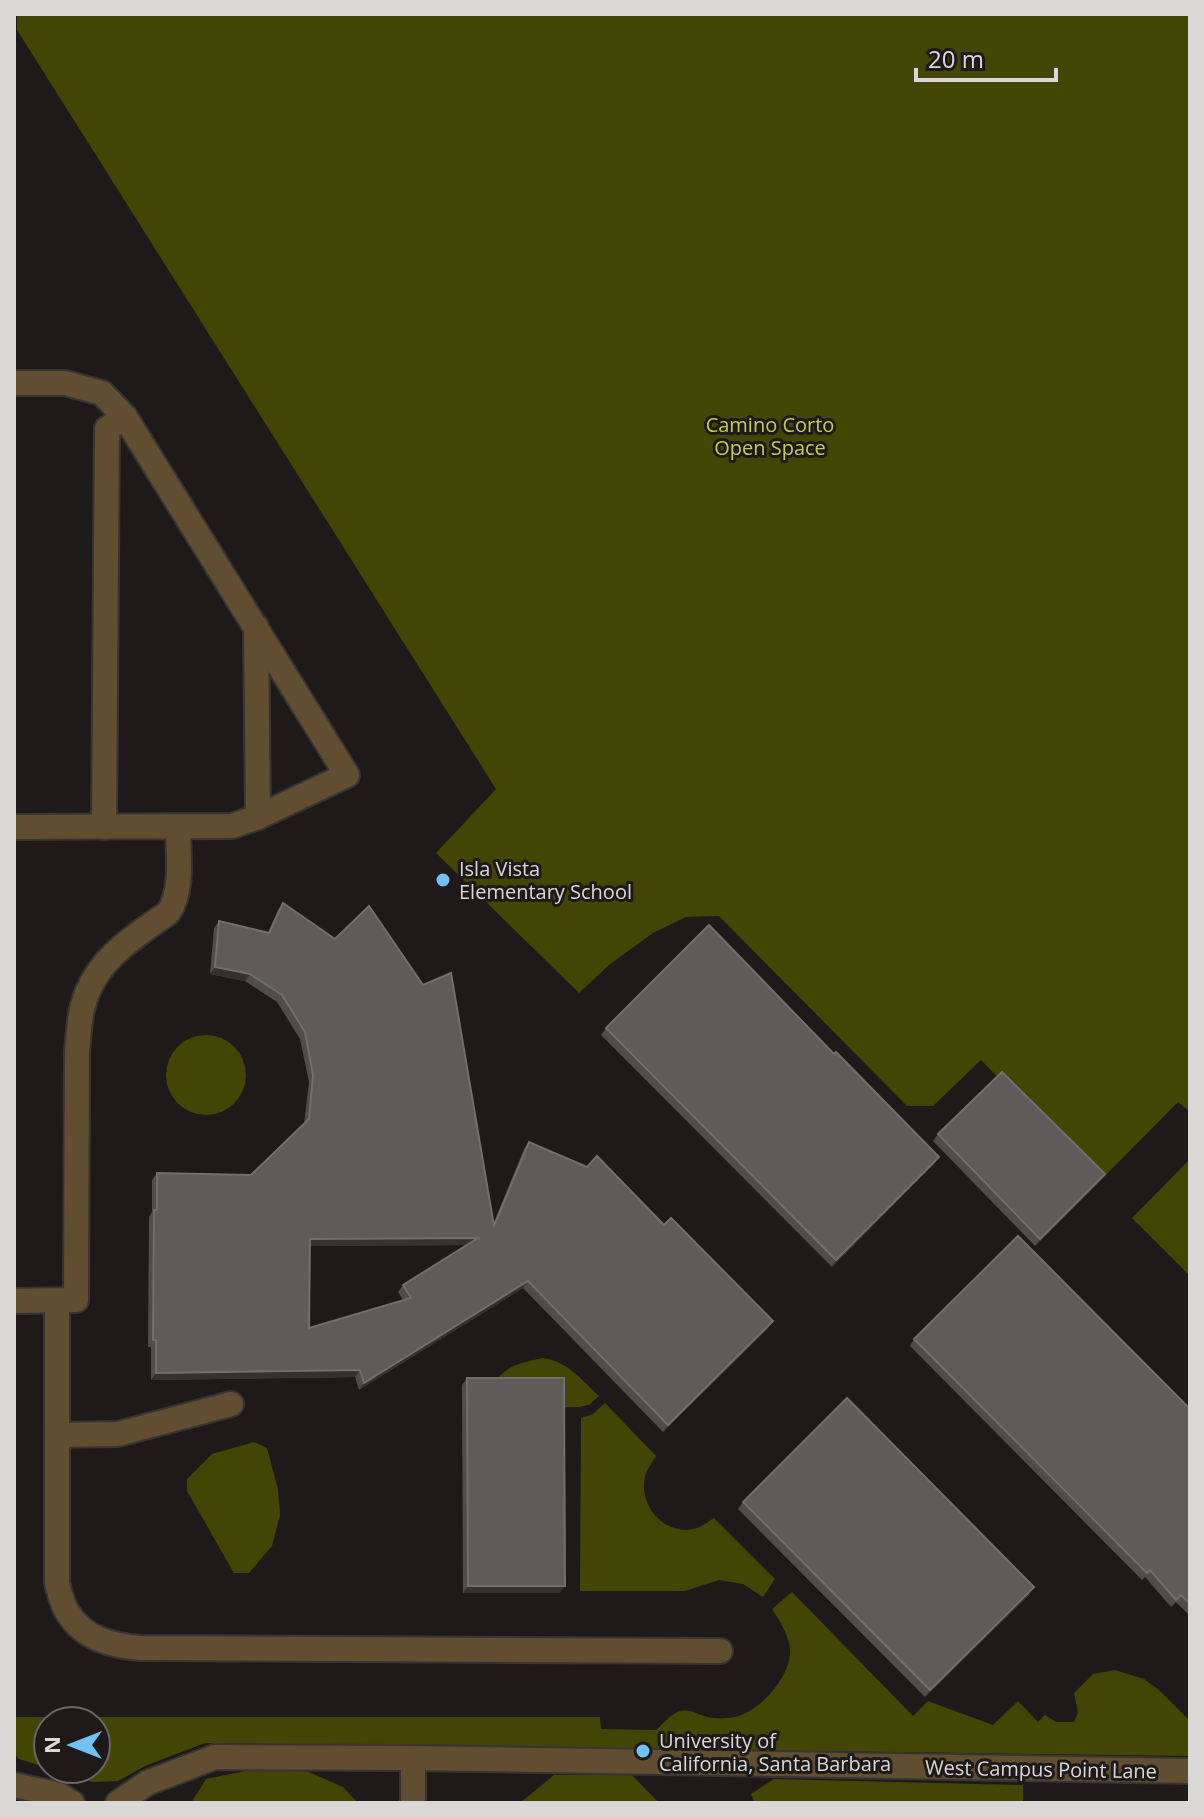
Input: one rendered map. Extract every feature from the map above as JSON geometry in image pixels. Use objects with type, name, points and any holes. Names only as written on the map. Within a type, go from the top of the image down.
[{"type":"street","points":[[14,383],[65,383],[102,393],[125,417],[347,775],[232,826],[14,827]]},
{"type":"street","points":[[104,827],[107,429],[125,417]]},
{"type":"street","points":[[256,626],[258,817]]},
{"type":"street","points":[[14,1301],[76,1300],[77,1052],[81,1013],[89,987],[102,966],[174,905],[178,881],[178,827]]},
{"type":"street","points":[[57,1301],[57,1583],[66,1611],[78,1626],[95,1638],[118,1646],[157,1648],[720,1651]]},
{"type":"street","points":[[57,1435],[118,1434],[231,1404]]},
{"type":"street","name":"West Campus Point Lane","points":[[118,1803],[147,1783],[215,1757],[1190,1771]]},
{"type":"street","points":[[413,1758],[413,1803]]},
{"type":"street","points":[[14,1785],[59,1795],[72,1803]]},
{"type":"green space","name":"Camino Corto Open Space","points":[[17,14],[1190,14],[1190,1112],[1178,1102],[1100,1181],[981,1060],[933,1106],[907,1106],[719,916],[686,917],[653,933],[609,965],[579,993],[436,853],[496,789],[17,30]]},
{"type":"green space","points":[[206,1035],[221,1038],[234,1047],[243,1060],[246,1075],[243,1090],[234,1103],[221,1112],[206,1115],[191,1112],[178,1103],[169,1090],[166,1075],[169,1060],[178,1047],[191,1038]]},
{"type":"green space","points":[[1190,1159],[1190,1276],[1132,1218]]},
{"type":"green space","points":[[543,1358],[567,1367],[599,1396],[589,1405],[579,1407],[482,1408],[486,1393],[503,1373],[520,1364]]},
{"type":"green space","points":[[605,1403],[656,1456],[646,1473],[644,1485],[649,1507],[656,1516],[674,1528],[685,1530],[699,1527],[714,1518],[775,1579],[763,1597],[743,1584],[719,1580],[685,1591],[580,1591],[581,1418],[593,1414]]},
{"type":"green space","points":[[254,1442],[267,1448],[278,1489],[280,1515],[272,1546],[249,1573],[234,1573],[187,1491],[187,1479],[212,1454]]},
{"type":"green space","points":[[792,1592],[913,1716],[928,1701],[993,1725],[1018,1701],[1038,1722],[1045,1715],[1056,1722],[1074,1722],[1078,1713],[1074,1693],[1093,1674],[1115,1670],[1144,1679],[1190,1721],[1190,1756],[205,1743],[112,1781],[112,1717],[600,1717],[601,1729],[656,1730],[680,1711],[715,1718],[735,1717],[745,1714],[764,1700],[781,1680],[790,1658],[789,1643],[772,1609]]},
{"type":"green space","points":[[14,1717],[32,1717],[32,1763],[14,1754]]},
{"type":"green space","points":[[255,1769],[304,1770],[343,1787],[358,1803],[191,1803],[206,1779]]},
{"type":"green space","points":[[554,1775],[632,1775],[659,1803],[520,1803]]},
{"type":"green space","points":[[774,1779],[1023,1785],[1023,1803],[755,1803],[751,1794]]},
{"type":"building","points":[[283,903],[335,939],[369,906],[423,985],[451,973],[494,1226],[529,1142],[587,1167],[597,1156],[664,1225],[671,1218],[773,1321],[668,1425],[528,1281],[364,1383],[360,1370],[156,1373],[156,1340],[153,1340],[157,1173],[251,1175],[309,1119],[313,1075],[305,1032],[282,995],[250,974],[215,967],[219,921],[269,933]],"holes":[[[478,1238],[403,1285],[411,1298],[309,1328],[310,1239]]]},
{"type":"building","points":[[709,925],[939,1157],[836,1260],[606,1028]]},
{"type":"building","points":[[1002,1072],[1105,1174],[1040,1239],[938,1134]]},
{"type":"building","points":[[1018,1236],[1190,1409],[1190,1604],[1181,1595],[1176,1600],[1150,1570],[1147,1573],[914,1339]]},
{"type":"building","points":[[467,1378],[564,1378],[565,1586],[468,1586]]},
{"type":"building","points":[[847,1398],[1034,1587],[930,1690],[743,1502]]},
{"type":"place","name":"Isla Vista Elementary School","points":[[443,880]]},
{"type":"place","name":"University of California, Santa Barbara","points":[[643,1751]]}]
